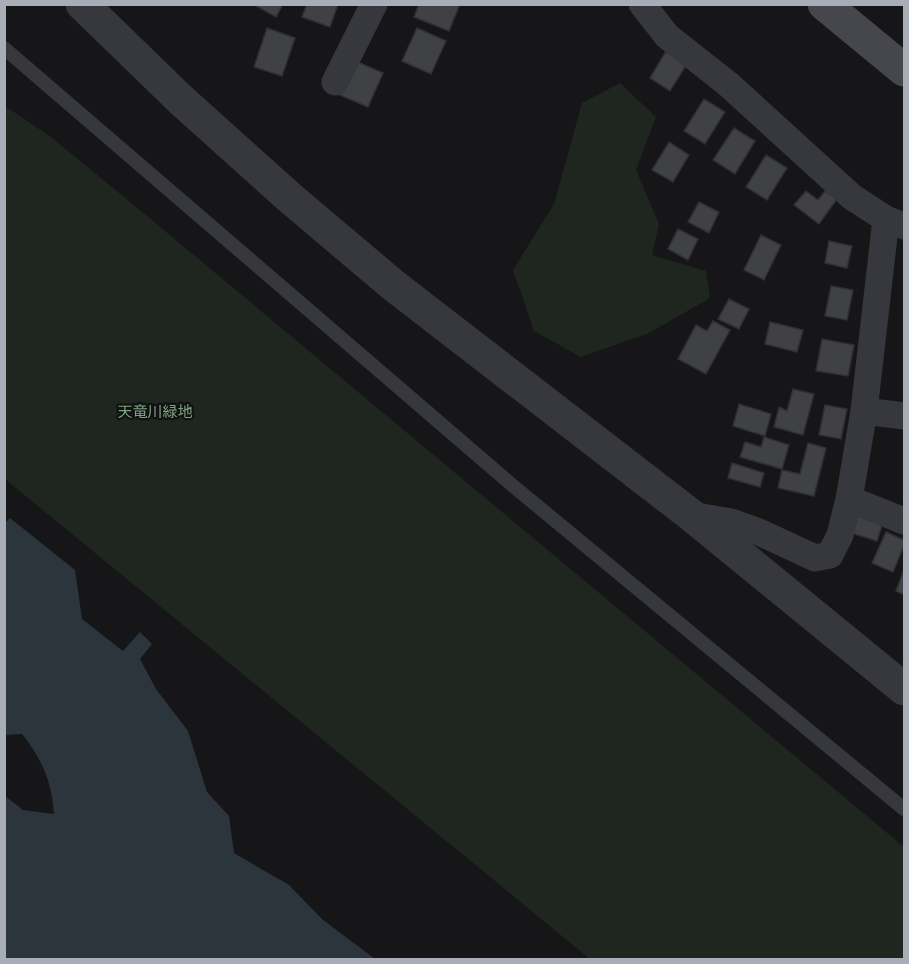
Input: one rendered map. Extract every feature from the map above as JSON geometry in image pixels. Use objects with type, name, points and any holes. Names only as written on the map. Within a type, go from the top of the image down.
[{"type":"main road","points":[[824,4],[904,70]]},
{"type":"street","points":[[82,4],[239,152],[393,285],[692,515],[904,689]]},
{"type":"street","points":[[335,82],[374,4]]},
{"type":"street","points":[[642,4],[667,36],[736,91],[852,197],[895,223],[849,499],[840,535],[830,555],[815,558],[759,532],[731,522],[692,515]]},
{"type":"street","points":[[864,411],[904,416]]},
{"type":"street","points":[[849,499],[904,521]]},
{"type":"lane","points":[[4,48],[512,485],[904,809]]},
{"type":"green space","points":[[620,83],[656,117],[636,170],[659,224],[652,255],[706,271],[710,298],[649,333],[581,357],[534,331],[513,270],[554,204],[582,103]]},
{"type":"green space","name":"天竜川緑地","points":[[5,106],[51,137],[135,206],[904,847],[904,959],[590,959],[5,479]]},
{"type":"shaded area","points":[[10,518],[75,570],[82,619],[123,651],[140,632],[152,644],[140,659],[156,689],[188,731],[207,792],[229,816],[234,853],[289,885],[323,920],[375,959],[5,959],[5,796],[23,810],[54,814],[45,771],[35,753],[22,734],[5,735],[4,524]]},
{"type":"building","points":[[253,4],[283,4],[276,17]]},
{"type":"building","points":[[307,4],[338,4],[330,27],[302,17]]},
{"type":"building","points":[[419,4],[460,4],[449,31],[414,17]]},
{"type":"building","points":[[267,28],[295,38],[282,76],[254,67]]},
{"type":"building","points":[[417,28],[446,41],[431,74],[402,61]]},
{"type":"building","points":[[666,51],[687,64],[670,91],[650,78]]},
{"type":"building","points":[[355,61],[383,73],[368,107],[340,95]]},
{"type":"building","points":[[704,99],[725,112],[705,144],[684,131]]},
{"type":"building","points":[[734,128],[755,141],[735,174],[713,160]]},
{"type":"building","points":[[669,142],[689,155],[673,182],[652,170]]},
{"type":"building","points":[[766,155],[787,168],[767,200],[746,187]]},
{"type":"building","points":[[806,191],[818,200],[825,191],[837,199],[819,224],[794,205]]},
{"type":"building","points":[[699,202],[719,212],[709,233],[688,222]]},
{"type":"building","points":[[678,229],[698,239],[688,260],[668,249]]},
{"type":"building","points":[[761,235],[781,245],[764,280],[744,270]]},
{"type":"building","points":[[829,241],[852,246],[847,268],[825,263]]},
{"type":"building","points":[[831,286],[853,290],[847,320],[825,316]]},
{"type":"building","points":[[729,299],[749,309],[739,329],[718,319]]},
{"type":"building","points":[[713,321],[730,330],[706,374],[678,359],[696,325],[707,331]]},
{"type":"building","points":[[770,322],[803,330],[797,352],[765,344]]},
{"type":"building","points":[[822,339],[854,345],[848,376],[816,371]]},
{"type":"building","points":[[793,389],[814,394],[803,435],[774,427],[779,407],[787,411]]},
{"type":"building","points":[[739,404],[771,414],[765,436],[733,426]]},
{"type":"building","points":[[825,405],[847,409],[841,439],[819,435]]},
{"type":"building","points":[[764,437],[789,445],[782,469],[740,457],[745,442],[761,447]]},
{"type":"building","points":[[808,443],[826,448],[814,496],[778,488],[782,470],[800,474]]},
{"type":"building","points":[[732,463],[764,473],[760,487],[728,478]]},
{"type":"building","points":[[852,509],[884,519],[877,541],[845,531]]},
{"type":"building","points":[[886,532],[904,540],[893,572],[872,563]]},
{"type":"building","points":[[904,570],[904,595],[896,591]]}]
